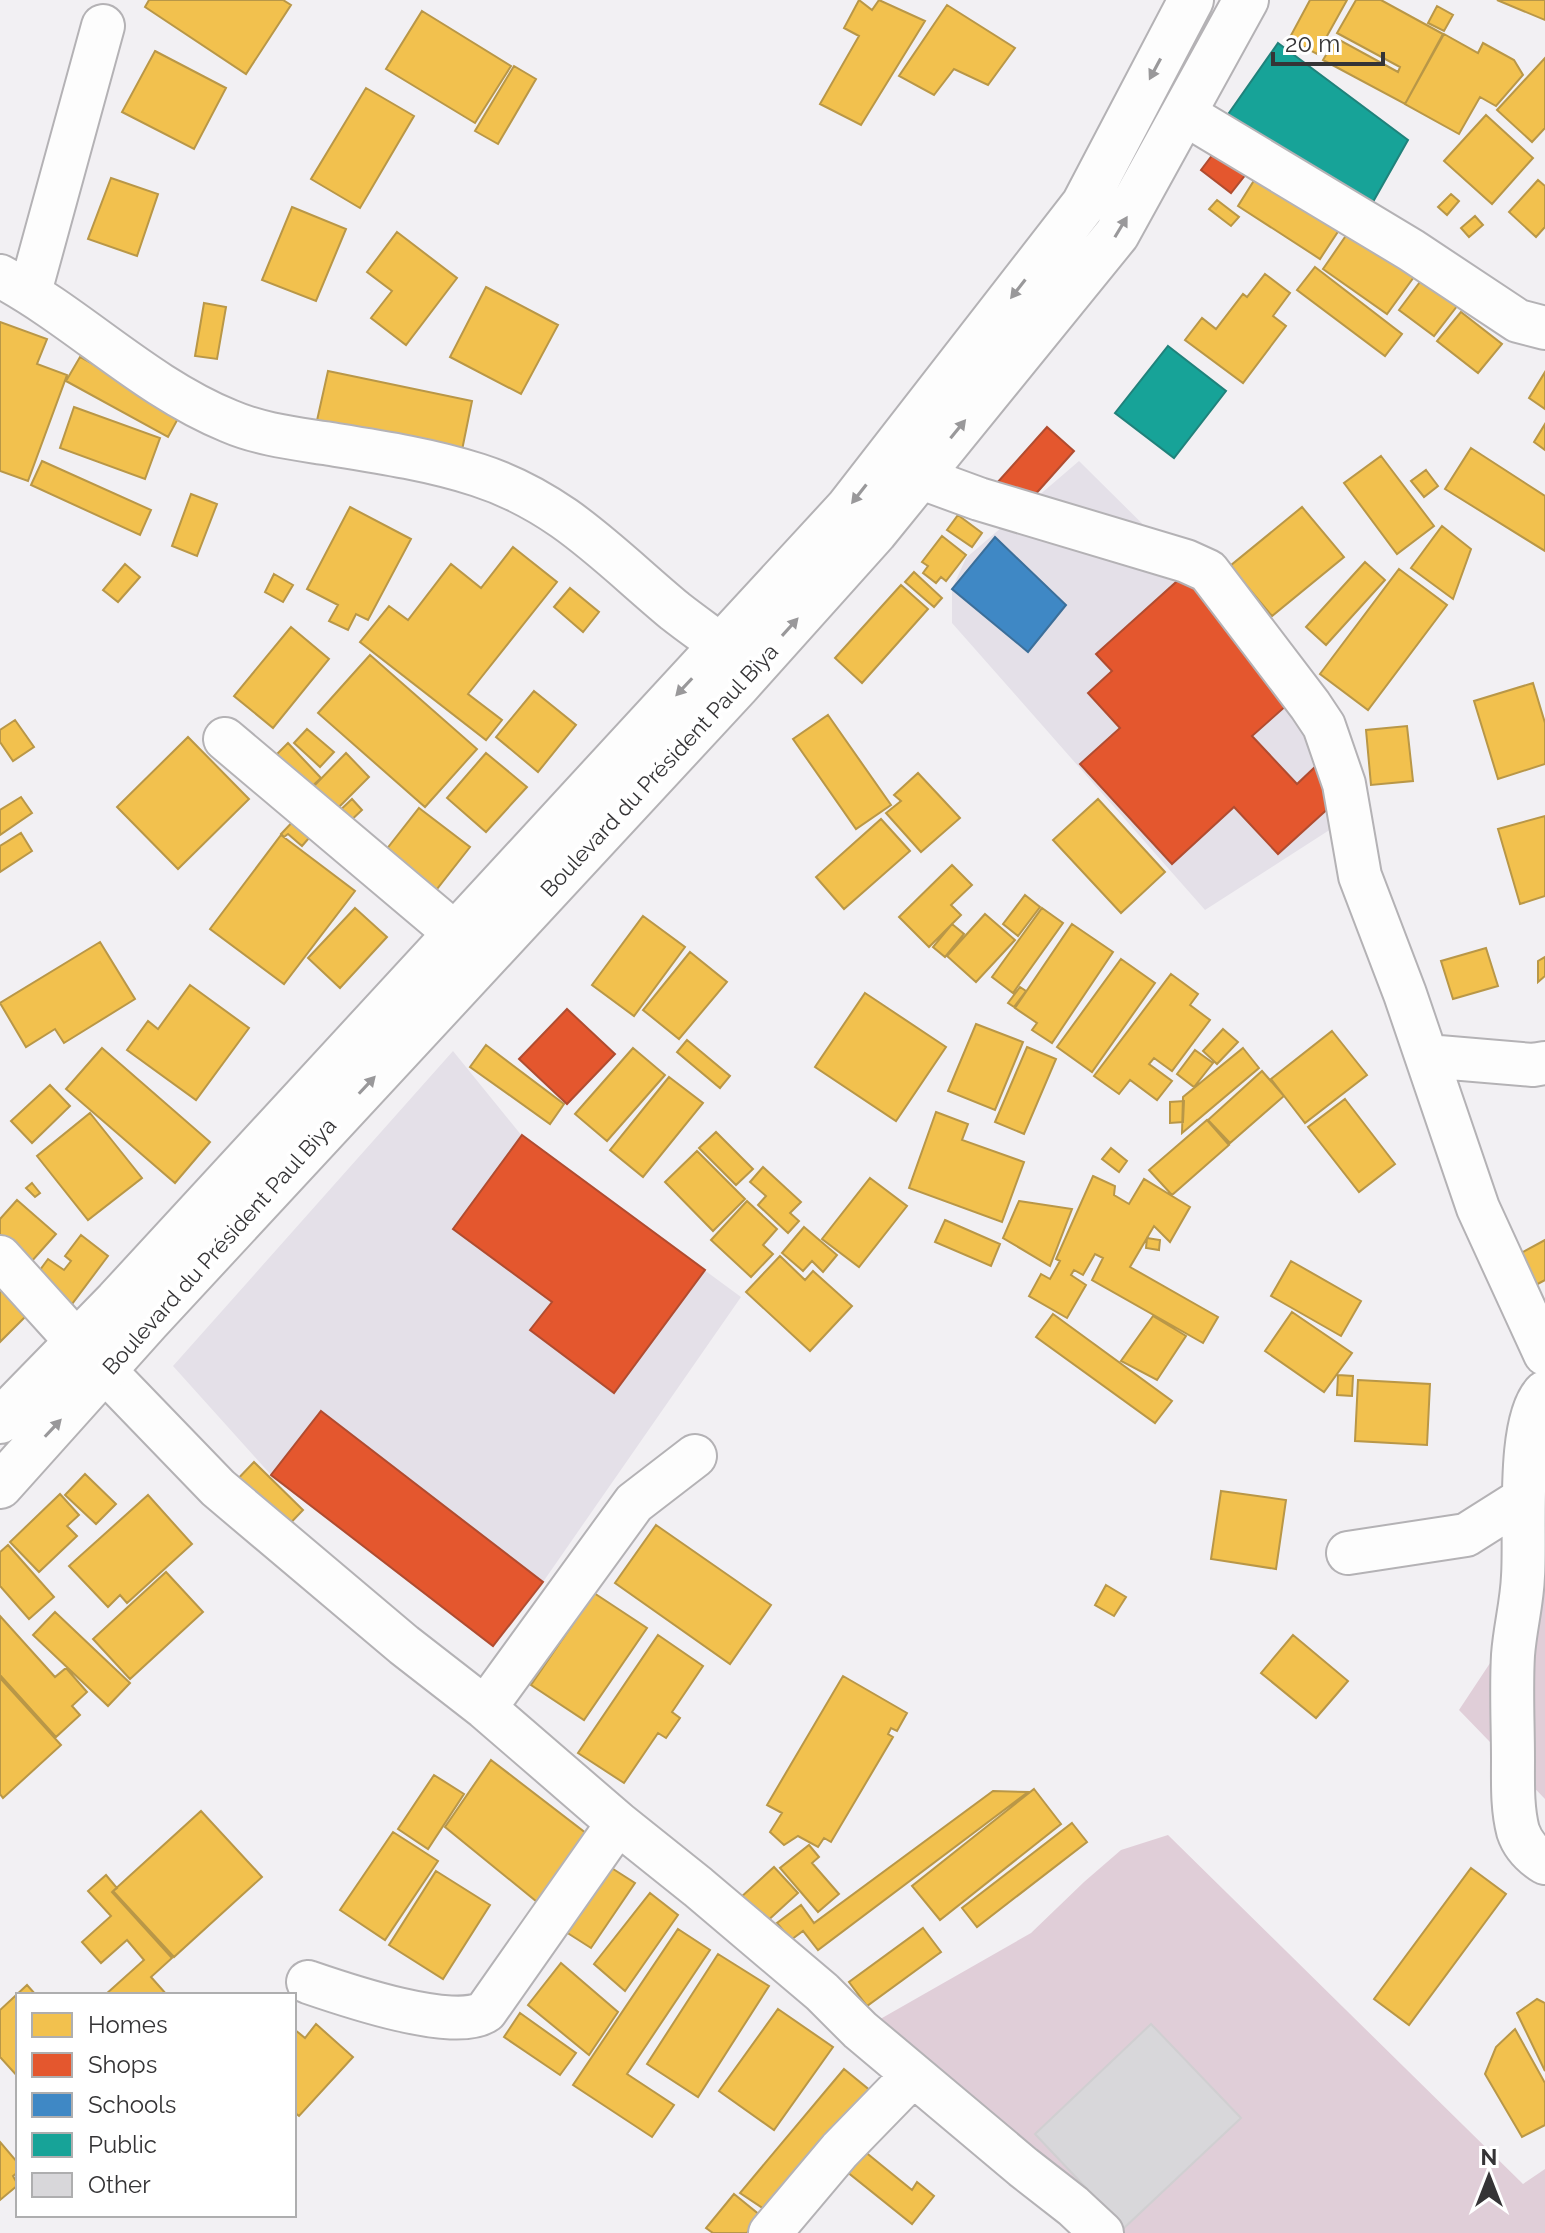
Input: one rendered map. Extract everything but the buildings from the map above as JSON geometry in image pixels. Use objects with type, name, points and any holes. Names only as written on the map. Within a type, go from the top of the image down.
[{"type":"main road","name":"Boulevard du Président Paul Biya","points":[[0,1421],[91,1355],[148,1321],[736,656],[1084,204],[1191,0]]},
{"type":"main road","name":"Boulevard du Président Paul Biya","points":[[0,1486],[91,1355],[117,1301],[456,934],[736,656],[875,532],[1117,234],[1246,0]]},
{"type":"street","points":[[103,26],[15,284],[151,380],[233,423],[272,434],[460,470],[506,485],[570,520],[674,610],[736,656]]},
{"type":"street","points":[[1185,114],[1411,250],[1518,321],[1545,328]]},
{"type":"street","points":[[919,477],[979,499],[1186,561],[1208,571],[1324,726],[1344,784],[1360,876],[1427,1056],[1478,1208],[1545,1354]]},
{"type":"street","points":[[225,739],[456,934]]},
{"type":"street","points":[[1427,1056],[1533,1065],[1545,1063]]},
{"type":"street","points":[[0,1257],[218,1488],[822,1992],[860,2030],[1102,2233]]},
{"type":"street","points":[[1545,1392],[1537,1399],[1530,1424],[1523,1499],[1525,1554],[1522,1595],[1513,1656],[1514,1805],[1525,1847],[1545,1863]]},
{"type":"street","points":[[485,1708],[634,1503],[695,1456]]},
{"type":"street","points":[[1348,1553],[1466,1535],[1523,1499]]},
{"type":"street","points":[[308,1982],[363,2001],[445,2017],[478,2017],[486,2011],[618,1823]]},
{"type":"street","points":[[770,2233],[840,2150],[913,2075]]},
{"type":"shaded area","points":[[1079,461],[1295,675],[1355,748],[1359,811],[1205,910],[952,623],[952,589],[966,558]]},
{"type":"shaded area","points":[[453,1051],[522,1136],[741,1297],[543,1582],[493,1646],[271,1475],[173,1366]]},
{"type":"shaded area","points":[[1545,1392],[1545,1799],[1459,1710],[1502,1645]]},
{"type":"shaded area","points":[[1168,1835],[1523,2184],[1545,2169],[1545,2233],[1102,2233],[861,2030],[1031,1933],[1121,1850]]}]
